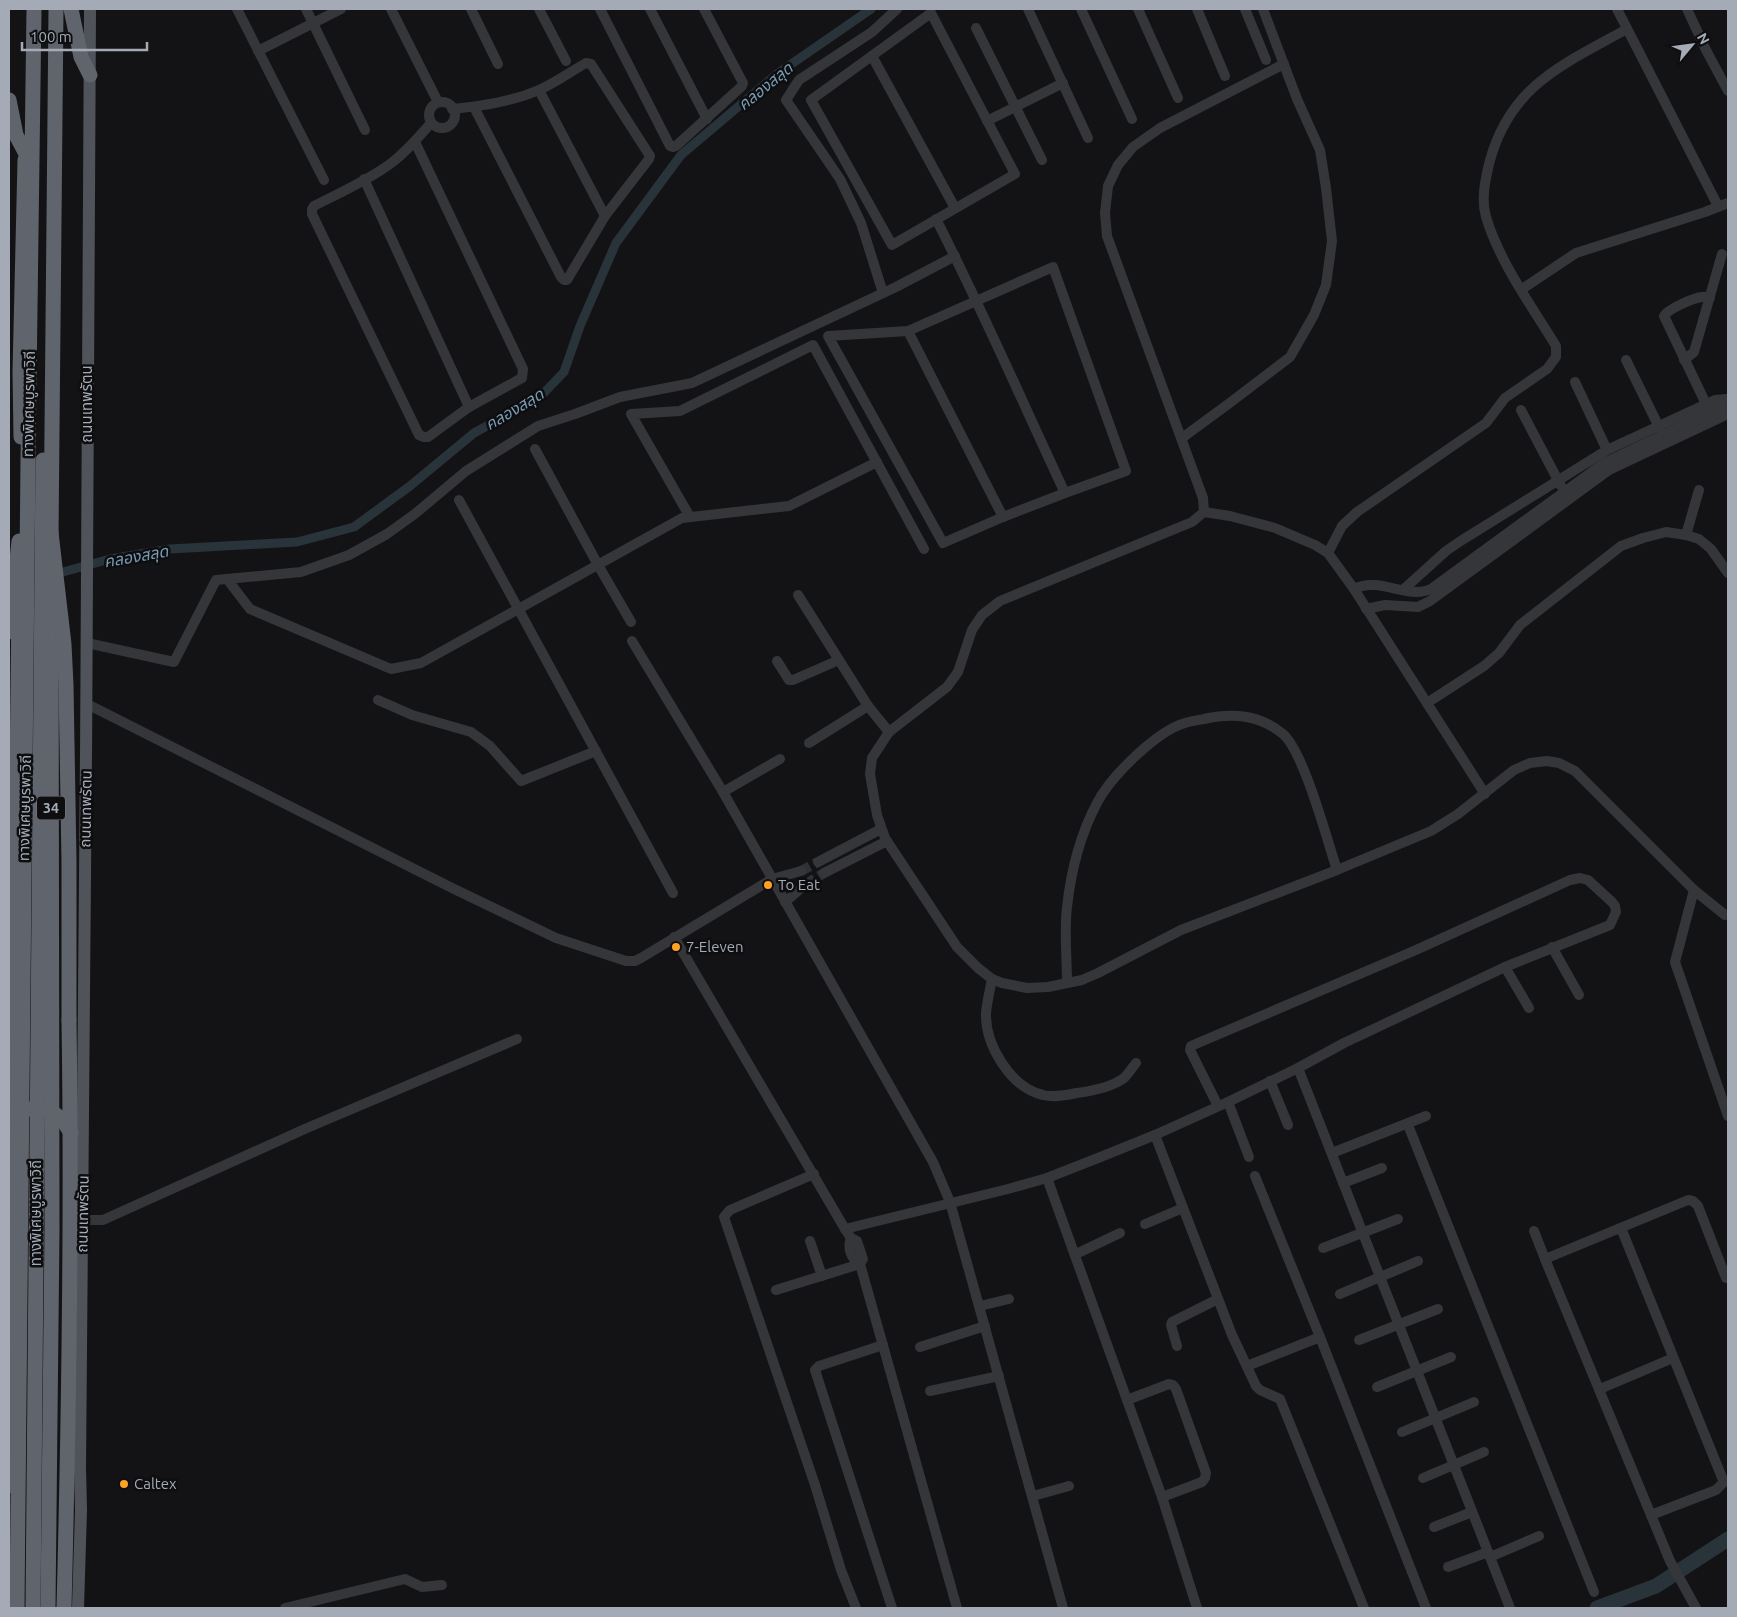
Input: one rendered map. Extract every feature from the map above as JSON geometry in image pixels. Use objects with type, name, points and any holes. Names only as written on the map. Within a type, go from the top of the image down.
[{"type":"highway","name":"34","points":[[9,1486],[16,788],[22,465],[20,372],[27,9]]},
{"type":"highway","name":"ทางพิเศษบูรพาวิถี","points":[[33,1608],[34,9]]},
{"type":"highway","name":"ทางพิเศษบูรพาวิถี","points":[[17,1608],[35,460],[49,9]]},
{"type":"highway","name":"ถนนเทพรัตน","points":[[48,1608],[52,1230],[51,460],[56,9]]},
{"type":"highway","points":[[71,9],[81,57],[90,74]]},
{"type":"highway","points":[[9,100],[16,135],[25,152]]},
{"type":"highway","points":[[9,632],[35,460]]},
{"type":"highway","points":[[35,460],[64,644],[66,685],[71,1133],[68,1449],[64,1608]]},
{"type":"highway","points":[[9,1126],[13,1119],[26,1110],[48,1109],[62,1119],[71,1133]]},
{"type":"main road","name":"ถนนเทพรัตน","points":[[78,1608],[81,1510],[90,9]]},
{"type":"street","points":[[237,9],[324,180]]},
{"type":"street","points":[[306,9],[365,130]]},
{"type":"street","points":[[258,51],[341,9]]},
{"type":"street","points":[[391,9],[438,102]]},
{"type":"street","points":[[470,9],[498,64]]},
{"type":"street","points":[[539,9],[566,60]]},
{"type":"street","points":[[600,9],[670,146],[673,147],[707,119],[743,84],[704,9]]},
{"type":"street","points":[[650,9],[707,119]]},
{"type":"street","points":[[883,293],[861,223],[840,180],[786,100],[799,80],[872,32],[897,9]]},
{"type":"street","points":[[1028,9],[1088,138]]},
{"type":"street","points":[[1080,9],[1132,118]]},
{"type":"street","points":[[1138,9],[1178,98]]},
{"type":"street","points":[[1197,9],[1226,76]]},
{"type":"street","points":[[1245,9],[1266,60]]},
{"type":"street","points":[[1182,438],[1290,357],[1314,315],[1326,285],[1332,241],[1320,150],[1297,99],[1263,9]]},
{"type":"street","points":[[1522,289],[1576,253],[1705,212],[1723,204],[1617,9]]},
{"type":"street","points":[[1688,9],[1706,50],[1728,91]]},
{"type":"street","points":[[932,13],[1015,174],[892,244],[811,100],[872,56],[932,13]]},
{"type":"street","points":[[976,28],[1042,160]]},
{"type":"street","points":[[1328,553],[1342,526],[1356,512],[1486,423],[1511,393],[1553,363],[1556,357],[1556,346],[1502,258],[1485,215],[1483,193],[1494,145],[1506,119],[1529,91],[1559,67],[1627,29]]},
{"type":"street","points":[[872,56],[955,208]]},
{"type":"street","points":[[452,109],[511,100],[539,90],[586,63],[591,64],[649,153],[649,159],[605,216],[567,280],[562,280],[474,107]]},
{"type":"street","points":[[1204,512],[1203,498],[1182,438],[1107,236],[1105,213],[1108,186],[1118,165],[1133,146],[1160,128],[1284,64]]},
{"type":"street","points":[[987,121],[1063,83]]},
{"type":"street","points":[[539,90],[605,216]]},
{"type":"street","points":[[438,102],[447,103],[453,108],[454,122],[448,128],[438,128],[429,120],[429,111],[438,102]]},
{"type":"street","points":[[415,142],[523,369],[522,378],[469,407],[424,437],[419,435],[312,214],[312,209],[314,206],[390,164],[415,142],[431,123]]},
{"type":"street","points":[[364,180],[469,407]]},
{"type":"street","points":[[936,219],[1065,493]]},
{"type":"street","points":[[1684,360],[1694,352],[1722,254]]},
{"type":"street","points":[[87,643],[174,662],[216,580],[301,572],[349,555],[387,534],[416,513],[466,471],[538,426],[620,397],[692,383],[883,293],[955,256]]},
{"type":"street","points":[[1052,267],[1126,471],[1003,517],[943,543],[828,336],[908,330],[1052,267]]},
{"type":"street","points":[[1706,404],[1664,316],[1671,309],[1702,297],[1710,298]]},
{"type":"street","points":[[908,330],[1003,517]]},
{"type":"street","points":[[690,517],[631,414],[680,411],[813,345],[924,549]]},
{"type":"street","points":[[1626,360],[1667,431]]},
{"type":"street","points":[[1575,382],[1606,450]]},
{"type":"street","points":[[1404,590],[1446,551],[1606,450],[1667,431],[1706,404],[1715,400],[1728,405]]},
{"type":"street","points":[[1366,609],[1385,605],[1418,607],[1430,601],[1566,496],[1604,463],[1667,431],[1728,405]]},
{"type":"street","points":[[1521,410],[1566,496]]},
{"type":"street","points":[[535,449],[631,622]]},
{"type":"street","points":[[227,579],[250,609],[391,669],[421,663],[682,518],[789,506],[877,462]]},
{"type":"street","points":[[1686,535],[1699,490]]},
{"type":"street","points":[[1354,589],[1370,584],[1420,592],[1431,589],[1495,542],[1566,496]]},
{"type":"street","points":[[460,500],[673,893]]},
{"type":"street","points":[[1485,794],[1354,589],[1328,553],[1315,544],[1275,528],[1230,516],[1204,512],[1192,522],[1000,601],[982,615],[972,630],[958,672],[947,687],[888,732],[872,758],[870,774],[876,815],[887,841],[957,947],[992,979],[1027,988],[1048,987],[1082,980],[1181,930],[1337,870],[1430,831],[1458,814],[1485,794],[1514,770],[1530,763],[1547,761],[1559,763],[1576,771],[1694,890],[1726,915]]},
{"type":"street","points":[[1486,526],[1495,542]]},
{"type":"street","points":[[1426,704],[1484,666],[1499,652],[1520,625],[1621,546],[1666,532],[1686,535],[1698,539],[1712,549],[1728,574]]},
{"type":"street","points":[[798,595],[868,706],[888,732]]},
{"type":"street","points":[[632,641],[723,792],[933,1162],[950,1202],[1063,1608]]},
{"type":"street","points":[[777,661],[789,680],[792,680],[839,660]]},
{"type":"street","points":[[378,700],[412,715],[471,732],[490,746],[522,781],[596,751]]},
{"type":"street","points":[[87,704],[450,887],[556,938],[626,961],[635,961],[772,879],[801,871]]},
{"type":"street","points":[[809,743],[868,706]]},
{"type":"street","points":[[1067,983],[1067,908],[1073,868],[1084,832],[1098,801],[1128,762],[1155,740],[1184,723],[1223,715],[1242,716],[1262,722],[1283,734],[1291,744],[1303,769],[1337,870]]},
{"type":"street","points":[[723,792],[780,759]]},
{"type":"street","points":[[818,862],[882,828]]},
{"type":"street","points":[[824,873],[887,841]]},
{"type":"street","points":[[845,1229],[1048,1178],[1154,1135],[1228,1102],[1344,1043],[1505,967],[1610,925],[1615,916],[1615,906],[1588,880],[1580,878],[1570,880],[1424,946],[1191,1046],[1190,1050],[1218,1106]]},
{"type":"street","points":[[784,902],[806,884]]},
{"type":"street","points":[[1694,890],[1675,962],[1728,1116]]},
{"type":"street","points":[[674,937],[845,1229],[851,1238],[857,1241],[862,1259],[860,1264],[882,1345],[957,1608]]},
{"type":"street","points":[[1552,947],[1579,995]]},
{"type":"street","points":[[1505,967],[1529,1008]]},
{"type":"street","points":[[992,979],[986,1014],[988,1028],[994,1047],[1005,1067],[1024,1088],[1042,1095],[1054,1096],[1088,1092],[1123,1078],[1136,1063]]},
{"type":"street","points":[[82,1220],[103,1220],[307,1128],[517,1039]]},
{"type":"street","points":[[1298,1068],[1510,1608]]},
{"type":"street","points":[[1270,1081],[1288,1125]]},
{"type":"street","points":[[1228,1102],[1248,1157]]},
{"type":"street","points":[[1332,1154],[1408,1125],[1426,1116]]},
{"type":"street","points":[[1408,1125],[1594,1592]]},
{"type":"street","points":[[1154,1135],[1232,1335],[1260,1390],[1280,1399],[1364,1608]]},
{"type":"street","points":[[1343,1183],[1382,1168]]},
{"type":"street","points":[[814,1174],[730,1210],[724,1217],[815,1485],[841,1570],[856,1608]]},
{"type":"street","points":[[1255,1176],[1426,1608]]},
{"type":"street","points":[[1048,1178],[1162,1497],[1198,1608]]},
{"type":"street","points":[[1545,1259],[1688,1200],[1693,1201],[1698,1206],[1726,1278]]},
{"type":"street","points":[[1145,1224],[1183,1208]]},
{"type":"street","points":[[1323,1248],[1398,1218]]},
{"type":"street","points":[[1621,1228],[1723,1480],[1723,1483],[1716,1490],[1651,1515]]},
{"type":"street","points":[[1534,1231],[1675,1572],[1696,1608]]},
{"type":"street","points":[[1076,1254],[1120,1233]]},
{"type":"street","points":[[810,1241],[822,1276]]},
{"type":"street","points":[[1340,1294],[1418,1261]]},
{"type":"street","points":[[776,1290],[860,1264]]},
{"type":"street","points":[[980,1306],[1009,1299]]},
{"type":"street","points":[[1177,1346],[1171,1325],[1172,1322],[1218,1300]]},
{"type":"street","points":[[1359,1340],[1438,1309]]},
{"type":"street","points":[[920,1347],[985,1326]]},
{"type":"street","points":[[1247,1366],[1320,1337]]},
{"type":"street","points":[[882,1345],[819,1366],[815,1370],[892,1608]]},
{"type":"street","points":[[1377,1387],[1451,1357]]},
{"type":"street","points":[[1600,1389],[1673,1358]]},
{"type":"street","points":[[930,1391],[999,1376]]},
{"type":"street","points":[[1127,1400],[1169,1384],[1174,1385],[1180,1399],[1206,1472],[1205,1478],[1202,1482],[1162,1497]]},
{"type":"street","points":[[1402,1432],[1474,1402]]},
{"type":"street","points":[[1423,1478],[1484,1452]]},
{"type":"street","points":[[1033,1496],[1069,1486]]},
{"type":"street","points":[[1434,1527],[1472,1512]]},
{"type":"street","points":[[1448,1567],[1489,1555],[1539,1536]]},
{"type":"street","points":[[285,1608],[405,1579],[422,1587],[442,1585]]},
{"type":"waterway","name":"คลองสลุด","points":[[52,575],[110,559],[170,549],[297,542],[354,527],[410,486],[474,433],[540,397],[564,372],[580,326],[616,243],[681,155],[777,74],[871,9]]},
{"type":"waterway","points":[[1597,1608],[1656,1586],[1728,1539]]},
{"type":"tunnel","points":[[801,871],[818,862]]},
{"type":"tunnel","points":[[806,884],[824,873]]},
{"type":"place","name":"To Eat","points":[[768,885]]},
{"type":"place","name":"7-Eleven","points":[[676,947]]},
{"type":"place","name":"Caltex","points":[[124,1484]]}]
